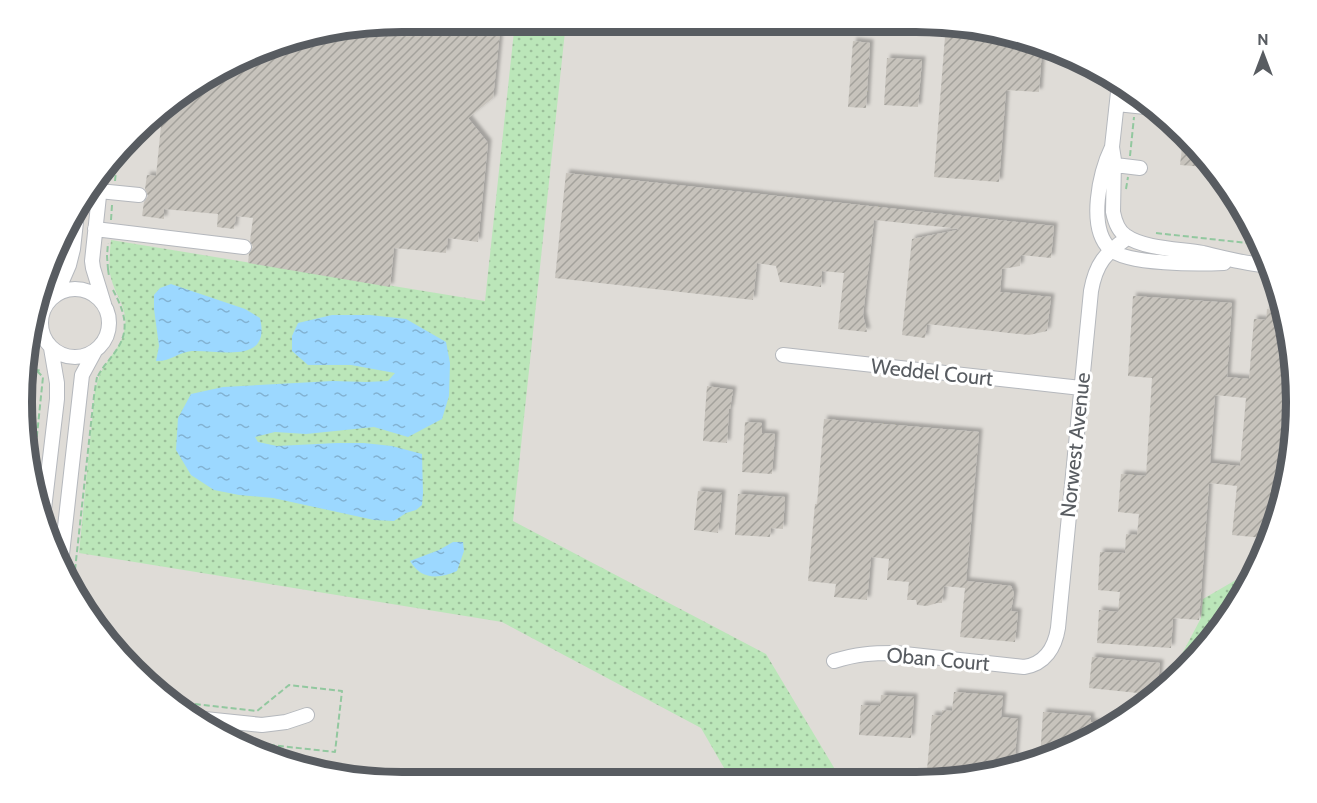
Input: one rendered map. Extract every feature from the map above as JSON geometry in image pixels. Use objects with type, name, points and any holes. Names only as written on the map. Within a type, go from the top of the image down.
[{"type":"street","points":[[1118,92],[1110,164],[1097,209],[1098,224],[1103,239],[1111,250],[1137,259],[1201,264],[1238,262]]},
{"type":"street","points":[[1117,104],[1136,106]]},
{"type":"street","points":[[1110,164],[1134,167]]},
{"type":"street","points":[[1110,164],[1114,219],[1120,231],[1127,238],[1153,246],[1259,264]]},
{"type":"street","points":[[37,338],[61,354],[72,357],[84,356],[102,344],[108,335],[110,324],[93,268],[99,191],[139,195]]},
{"type":"street","points":[[46,302],[69,265],[75,227]]},
{"type":"street","points":[[95,229],[244,247]]},
{"type":"street","name":"Norwest Avenue","points":[[1041,661],[1051,650],[1057,636],[1094,275],[1111,250],[1127,238]]},
{"type":"street","points":[[46,302],[66,290],[76,289],[87,291],[104,304]]},
{"type":"street","points":[[42,316],[43,333],[49,345],[57,383],[45,500]]},
{"type":"street","points":[[62,547],[82,375],[94,351]]},
{"type":"street","name":"Weddel Court","points":[[783,355],[1081,388]]},
{"type":"street","points":[[46,488],[68,490]]},
{"type":"street","name":"Oban Court","points":[[834,661],[857,654],[895,653],[1024,667],[1041,661]]},
{"type":"street","points":[[213,720],[262,725],[286,722],[307,715]]},
{"type":"path","points":[[1126,190],[1134,167],[1136,106]]},
{"type":"path","points":[[1149,233],[1249,243]]},
{"type":"path","points":[[35,451],[43,377],[36,370]]},
{"type":"path","points":[[75,574],[97,377]]},
{"type":"shaded area","points":[[377,32],[940,32],[988,39],[1034,51],[1079,70],[1121,94],[1141,108],[1177,140],[1209,176],[1223,196],[1257,260],[1273,306],[1278,329],[1286,402],[1278,474],[1266,520],[1257,543],[1223,607],[1194,645],[1159,680],[1100,722],[1034,752],[988,764],[940,771],[377,771],[329,764],[283,752],[238,733],[196,709],[158,680],[108,627],[81,586],[51,520],[39,474],[32,426],[32,377],[44,306],[70,238],[94,196],[123,158],[176,108],[216,81],[283,51],[329,39]]},
{"type":"green space","points":[[514,32],[565,32],[513,521],[766,654],[837,772],[726,772],[701,728],[502,622],[79,553],[95,391],[103,368],[120,344],[125,327],[125,314],[110,273],[111,240],[485,301]]},
{"type":"green space","points":[[1241,577],[1209,627],[1178,662],[1201,618],[1203,599]]},
{"type":"water","points":[[171,284],[245,309],[260,318],[261,333],[258,343],[251,349],[241,352],[192,351],[156,361],[159,346],[154,295],[160,288]]},
{"type":"water","points":[[332,315],[370,315],[406,319],[446,342],[450,363],[449,396],[442,419],[408,437],[374,427],[306,434],[275,432],[255,437],[258,442],[277,446],[364,443],[392,446],[422,454],[422,505],[394,521],[374,520],[273,498],[214,490],[191,475],[176,450],[178,418],[191,394],[223,387],[333,381],[388,381],[395,373],[351,365],[308,365],[292,351],[292,336],[298,323]]},
{"type":"water","points":[[453,542],[463,542],[464,551],[457,571],[437,576],[425,575],[419,572],[410,561],[439,550]]},
{"type":"building","points":[[377,32],[500,32],[493,98],[468,118],[488,143],[478,242],[448,238],[446,253],[394,248],[390,287],[248,263],[253,247],[250,241],[253,218],[236,216],[234,229],[217,227],[218,214],[164,209],[164,219],[142,216],[144,202],[148,196],[145,189],[147,175],[156,176],[162,120],[216,81],[260,60],[306,44]]},
{"type":"building","points":[[945,33],[1011,44],[1042,54],[1039,92],[1006,90],[999,182],[934,177]]},
{"type":"building","points":[[853,41],[870,43],[866,108],[848,107]]},
{"type":"building","points":[[887,58],[922,60],[918,107],[884,105]]},
{"type":"building","points":[[1182,146],[1201,167],[1180,165]]},
{"type":"building","points":[[566,173],[1054,226],[1051,258],[1021,255],[1020,266],[1002,269],[1000,292],[1051,297],[1047,331],[1029,335],[927,324],[925,338],[902,335],[912,239],[962,229],[874,220],[863,315],[867,332],[838,329],[844,273],[822,271],[821,287],[780,282],[776,266],[757,263],[753,300],[555,278]]},
{"type":"building","points":[[1133,296],[1232,303],[1227,377],[1249,379],[1254,319],[1266,320],[1267,309],[1274,310],[1282,353],[1286,402],[1282,450],[1273,497],[1259,538],[1232,535],[1237,486],[1209,483],[1199,620],[1173,618],[1171,648],[1097,643],[1099,610],[1118,612],[1120,592],[1098,590],[1100,552],[1125,553],[1126,534],[1137,535],[1139,514],[1118,512],[1121,474],[1146,476],[1152,378],[1128,376]],"holes":[[[1215,395],[1246,398],[1240,466],[1210,463]]]},
{"type":"building","points":[[707,386],[733,390],[729,409],[727,443],[703,441]]},
{"type":"building","points":[[824,419],[979,432],[966,581],[1011,586],[1014,593],[1011,611],[1018,612],[1015,642],[960,637],[965,588],[944,586],[942,603],[917,605],[916,600],[907,600],[909,582],[887,580],[889,559],[871,557],[867,600],[834,597],[836,584],[808,581]]},
{"type":"building","points":[[745,422],[762,423],[762,433],[775,434],[772,474],[742,472]]},
{"type":"building","points":[[698,491],[722,493],[718,533],[694,530]]},
{"type":"building","points":[[738,494],[785,497],[783,529],[771,528],[770,537],[735,535]]},
{"type":"building","points":[[1092,657],[1160,663],[1158,680],[1143,693],[1089,688]]},
{"type":"building","points":[[954,692],[1003,696],[1001,717],[1018,719],[1015,758],[964,768],[927,772],[932,715],[942,716],[942,710],[952,711]]},
{"type":"building","points":[[881,695],[914,697],[911,738],[859,735],[861,705],[880,706]]},
{"type":"building","points":[[1043,712],[1091,716],[1091,722],[1099,723],[1079,733],[1041,749]]}]
